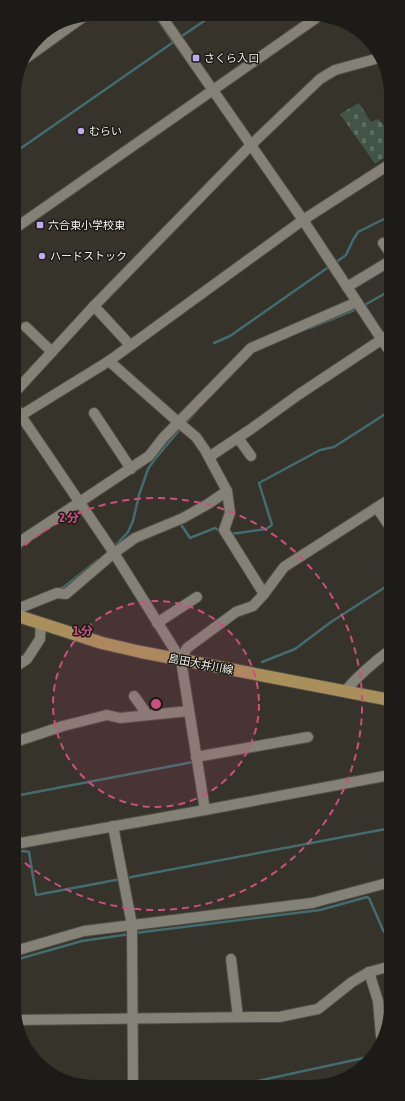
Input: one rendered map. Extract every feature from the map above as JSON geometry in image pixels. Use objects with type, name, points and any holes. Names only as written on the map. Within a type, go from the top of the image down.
[{"type":"main road","name":"島田大井川線","points":[[21,617],[102,643],[181,660],[384,699]]},
{"type":"street","points":[[165,21],[303,220],[347,287],[384,334]]},
{"type":"street","points":[[21,224],[312,21]]},
{"type":"street","points":[[33,53],[77,23]]},
{"type":"street","points":[[21,386],[94,306],[251,145],[320,79],[335,70],[376,59]]},
{"type":"street","points":[[21,412],[109,361],[303,220],[384,168]]},
{"type":"street","points":[[347,287],[384,265]]},
{"type":"street","points":[[21,541],[149,456],[178,422],[251,348],[358,302]]},
{"type":"street","points":[[94,306],[130,346]]},
{"type":"street","points":[[26,327],[52,352]]},
{"type":"street","points":[[209,457],[384,337]]},
{"type":"street","points":[[109,361],[196,438],[209,457],[227,491],[230,513],[224,530],[264,594]]},
{"type":"street","points":[[94,413],[131,469]]},
{"type":"street","points":[[21,420],[114,553],[181,660],[205,810]]},
{"type":"street","points":[[238,438],[251,456]]},
{"type":"street","points":[[21,608],[58,593],[66,594],[114,553],[135,538],[183,518],[227,491]]},
{"type":"street","points":[[181,660],[187,648],[236,612],[253,606],[284,567],[384,503]]},
{"type":"street","points":[[377,508],[384,518]]},
{"type":"street","points":[[157,623],[197,597]]},
{"type":"street","points":[[21,663],[27,659],[40,638],[41,623]]},
{"type":"street","points":[[345,691],[384,654]]},
{"type":"street","points":[[134,696],[146,715]]},
{"type":"street","points":[[21,740],[63,726],[107,715],[120,718],[189,711]]},
{"type":"street","points":[[196,757],[308,737]]},
{"type":"street","points":[[21,843],[384,776]]},
{"type":"street","points":[[114,826],[132,925],[133,1080]]},
{"type":"street","points":[[21,950],[84,931],[312,903],[384,884]]},
{"type":"street","points":[[231,959],[238,1017]]},
{"type":"street","points":[[22,1020],[279,1017],[318,1009],[352,982],[369,972],[384,968]]},
{"type":"street","points":[[369,972],[378,1001],[380,1030]]},
{"type":"green space","points":[[359,103],[371,122],[378,119],[384,126],[384,158],[375,164],[340,114]]},
{"type":"waterway","points":[[159,21],[173,42]]},
{"type":"waterway","points":[[179,38],[204,21]]},
{"type":"waterway","points":[[21,148],[175,41]]},
{"type":"waterway","points":[[335,263],[346,255],[358,232],[384,219]]},
{"type":"waterway","points":[[214,343],[230,336],[330,266]]},
{"type":"waterway","points":[[363,306],[384,294]]},
{"type":"waterway","points":[[310,328],[359,308]]},
{"type":"waterway","points":[[184,425],[198,409]]},
{"type":"waterway","points":[[231,534],[266,529],[272,525],[259,483],[320,450],[334,447],[384,415]]},
{"type":"waterway","points":[[114,547],[128,532],[133,521],[139,495],[148,469],[181,428]]},
{"type":"waterway","points":[[180,523],[190,538],[215,528],[220,531]]},
{"type":"waterway","points":[[59,589],[64,587],[98,560]]},
{"type":"waterway","points":[[262,662],[295,649],[331,622],[384,588]]},
{"type":"waterway","points":[[21,795],[193,762]]},
{"type":"waterway","points":[[126,878],[384,829]]},
{"type":"waterway","points":[[21,851],[29,852],[36,895],[121,879]]},
{"type":"waterway","points":[[135,933],[320,910],[367,897],[369,898],[384,932]]},
{"type":"waterway","points":[[21,958],[82,941],[130,934]]},
{"type":"waterway","points":[[262,1080],[364,1058]]},
{"type":"place","name":"さくら入口","points":[[196,58]]},
{"type":"place","name":"むらい","points":[[81,131]]},
{"type":"place","name":"六合東小学校東","points":[[40,225]]},
{"type":"place","name":"ハードストック","points":[[42,256]]}]
